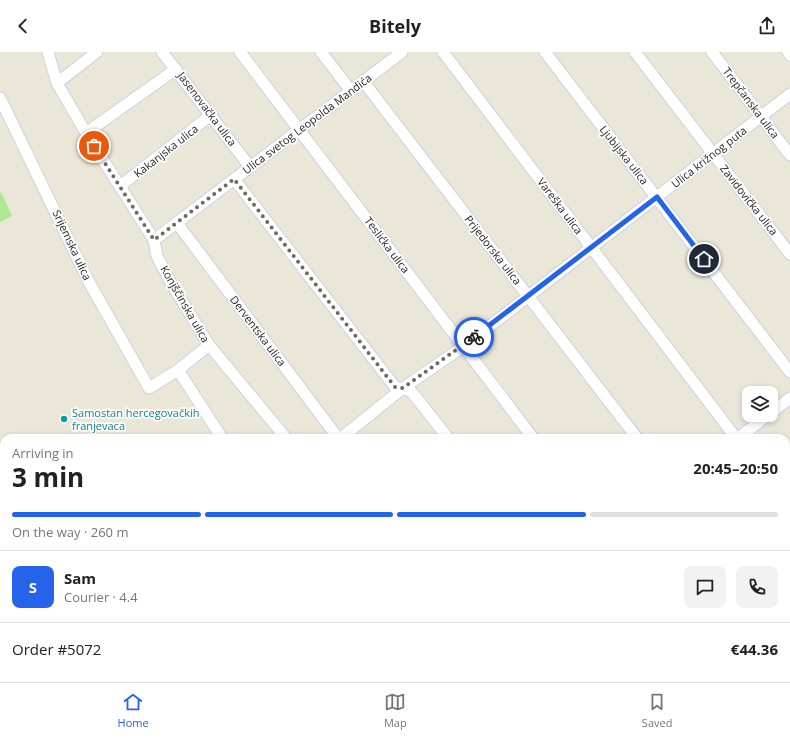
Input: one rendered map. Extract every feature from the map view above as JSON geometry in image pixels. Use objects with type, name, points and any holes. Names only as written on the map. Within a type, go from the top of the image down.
[{"type":"street","name":"Konjščinska ulica","points":[[48,52],[57,83],[86,133],[154,240],[157,256],[171,283],[209,345],[283,434]]},
{"type":"street","points":[[57,83],[97,52]]},
{"type":"street","name":"Jasenovačka ulica","points":[[162,52],[250,167]]},
{"type":"street","name":"Teslićka ulica","points":[[240,52],[530,434]]},
{"type":"street","points":[[321,52],[351,90]]},
{"type":"street","name":"Vareška ulica","points":[[443,52],[734,434]]},
{"type":"street","name":"Ljubijska ulica","points":[[545,52],[790,372]]},
{"type":"street","name":"Zavidovička ulica","points":[[635,52],[790,254]]},
{"type":"street","name":"Trepčanska ulica","points":[[712,52],[790,155]]},
{"type":"street","name":"Ulica svetog Leopolda Mandića","points":[[154,240],[300,130],[396,54]]},
{"type":"street","points":[[86,133],[176,69]]},
{"type":"street","name":"Prijedorska ulica","points":[[363,81],[634,434]]},
{"type":"street","name":"Ulica križnog puta","points":[[345,434],[403,388],[464,346],[528,295],[790,94]]},
{"type":"street","name":"Srijemska ulica","points":[[0,98],[90,284],[149,388],[178,370]]},
{"type":"street","name":"Kakanjska ulica","points":[[120,186],[211,115]]},
{"type":"street","points":[[234,179],[395,387],[411,391],[445,434]]},
{"type":"street","name":"Derventska ulica","points":[[177,223],[337,434]]},
{"type":"street","points":[[209,345],[178,370],[219,434]]},
{"type":"street","points":[[778,407],[790,398]]},
{"type":"street","points":[[742,434],[759,422]]},
{"type":"green space","points":[[1,192],[12,216],[0,222],[0,193]]},
{"type":"way so far","points":[[94,146],[154,240],[234,179],[395,387],[403,388],[464,346],[474,337]]},
{"type":"place","name":"Samostan hercegovačkih franjevaca","points":[[64,419]]},
{"type":"route","points":[[474,337],[657,197],[704,259]]}]
